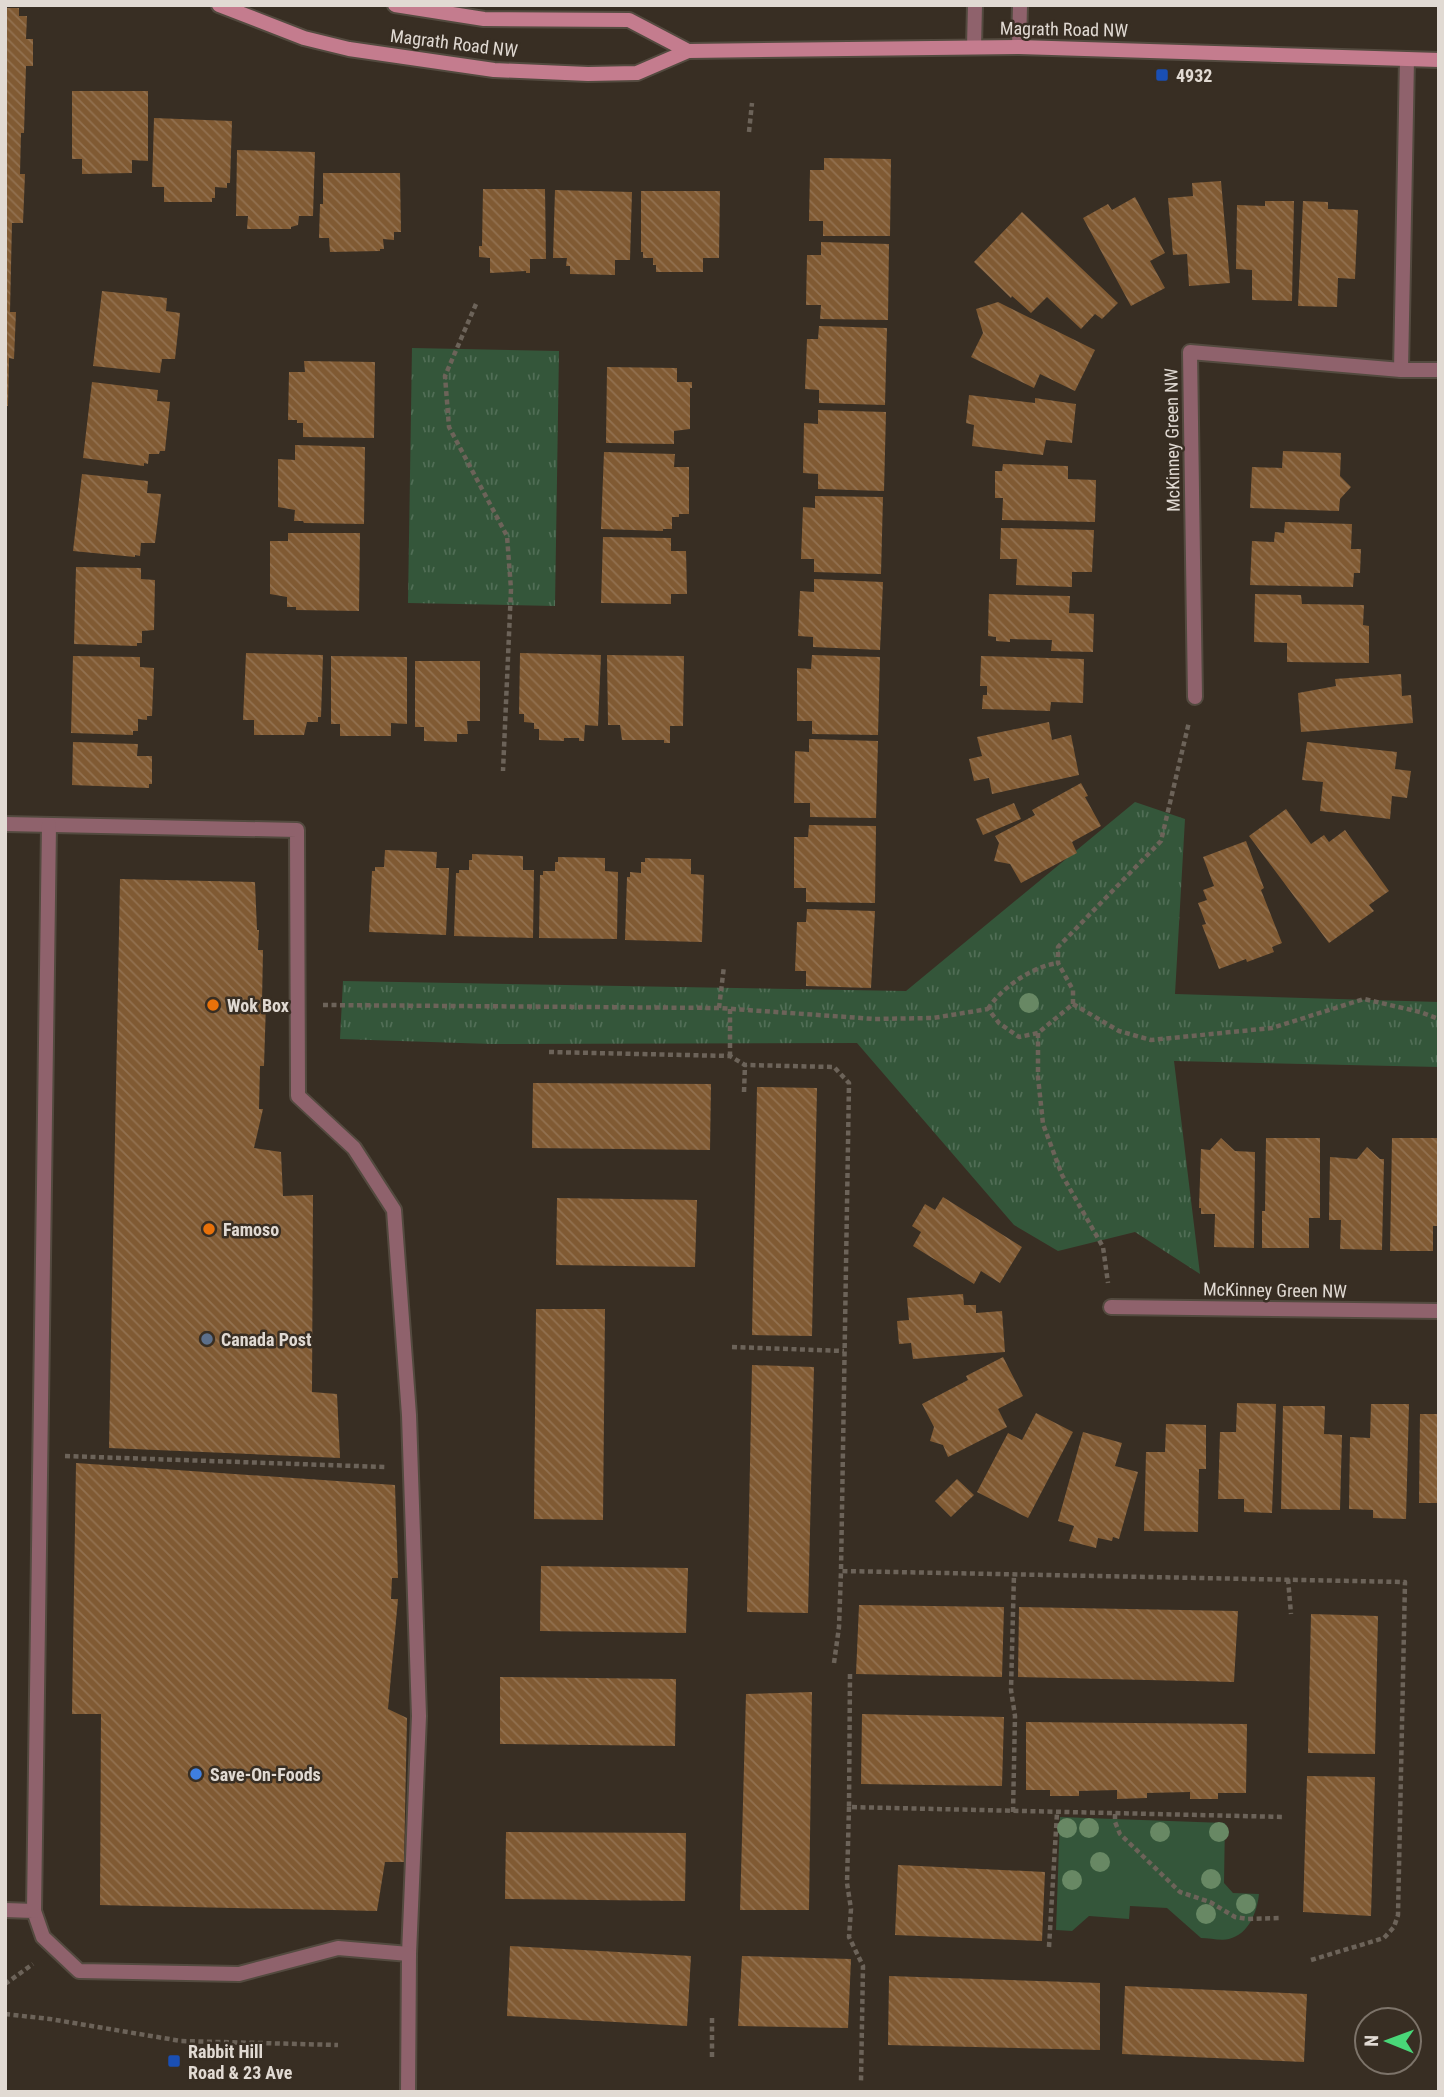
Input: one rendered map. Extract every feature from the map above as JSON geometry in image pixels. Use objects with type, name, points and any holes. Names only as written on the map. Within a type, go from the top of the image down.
[{"type":"street","name":"Magrath Road NW","points":[[219,5],[304,38],[415,60],[494,70],[637,73],[688,51],[974,47],[1439,60]]},
{"type":"street","name":"Magrath Road NW","points":[[395,5],[484,19],[629,20],[688,51]]},
{"type":"street","points":[[974,47],[975,5]]},
{"type":"street","points":[[1019,47],[1020,5]]},
{"type":"street","points":[[1401,370],[1407,59]]},
{"type":"street","name":"McKinney Green NW","points":[[1195,697],[1190,352],[1401,370],[1439,370]]},
{"type":"street","points":[[5,824],[297,830],[298,1097],[354,1147],[394,1210],[411,1468],[419,1716],[409,1954],[408,2092]]},
{"type":"street","points":[[49,825],[34,1911],[43,1937],[79,1971],[239,1975],[338,1948],[409,1954]]},
{"type":"street","name":"McKinney Green NW","points":[[1111,1307],[1439,1311]]},
{"type":"street","points":[[5,1910],[34,1911]]},
{"type":"path","points":[[749,132],[752,103]]},
{"type":"path","points":[[476,304],[444,376],[449,427],[507,536],[511,589],[502,771]]},
{"type":"path","points":[[1073,1004],[1073,990],[1058,963],[1058,947],[1161,841],[1195,697]]},
{"type":"path","points":[[299,1005],[719,1008],[875,1019],[933,1018],[988,1009],[994,1000],[1029,974],[1043,965],[1058,963]]},
{"type":"path","points":[[719,1008],[724,967]]},
{"type":"path","points":[[1073,1004],[1119,1031],[1151,1040],[1272,1028],[1364,999],[1420,1012],[1439,1020]]},
{"type":"path","points":[[988,1009],[999,1023],[1019,1037],[1038,1033],[1073,1004]]},
{"type":"path","points":[[730,1009],[730,1056]]},
{"type":"path","points":[[1038,1033],[1042,1124],[1062,1175],[1103,1247],[1111,1307]]},
{"type":"path","points":[[549,1052],[730,1056],[745,1065],[834,1067],[849,1083],[841,1571],[839,1628],[834,1663]]},
{"type":"path","points":[[744,1093],[745,1065]]},
{"type":"path","points":[[732,1347],[844,1351]]},
{"type":"path","points":[[40,1459],[66,1456],[411,1468]]},
{"type":"path","points":[[841,1571],[1405,1581],[1398,1915],[1394,1927],[1384,1938],[1311,1960]]},
{"type":"path","points":[[1013,1812],[1015,1716],[1011,1690],[1014,1574]]},
{"type":"path","points":[[1288,1579],[1291,1614]]},
{"type":"path","points":[[850,1674],[847,1883],[851,1909],[849,1937],[863,1966],[860,2081]]},
{"type":"path","points":[[849,1807],[1285,1817]]},
{"type":"path","points":[[1049,1947],[1057,1813]]},
{"type":"path","points":[[1115,1814],[1120,1834],[1180,1892],[1210,1902],[1235,1917],[1281,1918]]},
{"type":"path","points":[[5,2014],[181,2041],[338,2045]]},
{"type":"path","points":[[712,2018],[712,2059]]},
{"type":"green space","points":[[412,348],[559,351],[555,606],[408,603]]},
{"type":"green space","points":[[1135,802],[1185,819],[1175,994],[1439,1002],[1439,1067],[1174,1061],[1200,1274],[1135,1232],[1058,1251],[1014,1225],[857,1043],[491,1044],[340,1039],[343,981],[906,991]]},
{"type":"green space","points":[[1060,1817],[1225,1823],[1224,1883],[1233,1893],[1259,1894],[1251,1921],[1242,1932],[1229,1939],[1201,1938],[1167,1908],[1130,1906],[1129,1919],[1089,1916],[1072,1931],[1056,1930]]},
{"type":"building","points":[[5,8],[19,8],[19,16],[27,16],[26,39],[33,39],[33,66],[26,66],[24,133],[21,133],[20,174],[25,174],[23,223],[12,223],[10,312],[16,312],[14,359],[9,358],[8,406],[5,406]]},
{"type":"building","points":[[72,91],[148,91],[148,161],[132,160],[132,173],[82,174],[82,159],[72,159]]},
{"type":"building","points":[[154,118],[232,121],[230,183],[227,183],[227,188],[215,187],[215,198],[212,198],[212,202],[164,202],[164,187],[152,187]]},
{"type":"building","points":[[237,150],[315,152],[313,216],[299,216],[298,225],[291,229],[247,229],[248,216],[236,216]]},
{"type":"building","points":[[824,158],[891,159],[890,236],[823,236],[823,221],[809,221],[810,170],[824,170]]},
{"type":"building","points":[[323,173],[400,173],[401,232],[394,232],[394,240],[383,239],[384,249],[380,251],[330,252],[329,238],[319,238]]},
{"type":"building","points":[[1221,181],[1230,283],[1189,286],[1187,254],[1173,255],[1168,198],[1193,196],[1192,183]]},
{"type":"building","points":[[483,189],[545,189],[546,259],[530,259],[530,273],[490,273],[490,258],[479,257],[479,246],[482,246]]},
{"type":"building","points":[[555,190],[632,192],[630,260],[615,260],[615,275],[570,274],[570,266],[566,266],[567,258],[553,258]]},
{"type":"building","points":[[641,191],[720,191],[719,258],[703,258],[703,272],[656,272],[653,258],[643,258],[641,252]]},
{"type":"building","points":[[1135,197],[1165,253],[1150,261],[1165,288],[1131,306],[1083,218],[1108,204],[1112,210]]},
{"type":"building","points":[[1265,201],[1294,201],[1292,301],[1252,300],[1252,270],[1236,269],[1237,205],[1265,206]]},
{"type":"building","points":[[1303,201],[1328,202],[1328,209],[1358,210],[1355,279],[1338,278],[1337,307],[1298,306]]},
{"type":"building","points":[[1022,212],[1118,303],[1102,319],[1095,314],[1081,329],[1047,297],[1031,313],[1012,296],[1011,298],[974,262]]},
{"type":"building","points":[[821,242],[889,244],[888,320],[820,319],[821,305],[806,305],[807,255],[821,255]]},
{"type":"building","points":[[102,291],[167,298],[166,311],[180,313],[175,359],[162,359],[160,373],[93,366]]},
{"type":"building","points":[[998,302],[1095,350],[1075,391],[1040,374],[1034,388],[971,357],[983,333],[976,309]]},
{"type":"building","points":[[819,326],[887,328],[885,405],[819,403],[819,390],[805,389],[807,339],[818,339]]},
{"type":"building","points":[[304,361],[375,362],[374,438],[303,437],[303,423],[288,420],[289,372],[305,372]]},
{"type":"building","points":[[607,367],[677,368],[677,382],[692,382],[690,429],[674,431],[674,444],[606,443]]},
{"type":"building","points":[[92,382],[158,390],[157,401],[170,402],[165,451],[149,454],[148,464],[144,463],[144,466],[83,458]]},
{"type":"building","points":[[969,395],[1035,403],[1035,398],[1076,404],[1072,443],[1046,440],[1043,455],[972,446],[974,425],[966,423]]},
{"type":"building","points":[[818,410],[886,412],[884,491],[818,489],[818,474],[803,473],[804,423],[818,424]]},
{"type":"building","points":[[295,445],[365,447],[364,524],[304,523],[294,521],[295,510],[278,507],[278,459],[295,460]]},
{"type":"building","points":[[1283,451],[1341,453],[1340,476],[1351,487],[1340,499],[1339,511],[1250,508],[1252,467],[1282,468]]},
{"type":"building","points":[[604,452],[675,454],[674,467],[689,467],[689,514],[672,517],[672,529],[663,531],[601,529]]},
{"type":"building","points":[[1003,464],[1068,466],[1068,479],[1096,480],[1095,522],[1002,520],[1003,498],[995,498],[995,471],[1002,471]]},
{"type":"building","points":[[82,474],[148,481],[147,493],[161,494],[155,543],[141,543],[140,556],[135,557],[73,551]]},
{"type":"building","points":[[815,496],[883,497],[881,574],[814,572],[814,559],[801,559],[803,507],[815,508]]},
{"type":"building","points":[[1285,522],[1352,524],[1351,549],[1361,549],[1360,573],[1354,573],[1353,587],[1250,585],[1252,541],[1274,542],[1275,532],[1284,533]]},
{"type":"building","points":[[1001,528],[1094,530],[1092,572],[1072,572],[1072,587],[1016,585],[1017,559],[1000,559]]},
{"type":"building","points":[[288,533],[360,533],[359,611],[296,610],[296,607],[287,607],[287,597],[270,594],[270,541],[288,541]]},
{"type":"building","points":[[603,537],[671,538],[671,551],[686,551],[687,594],[671,594],[671,604],[601,603]]},
{"type":"building","points":[[76,567],[141,568],[141,579],[155,580],[154,630],[142,631],[142,643],[137,643],[137,646],[74,644]]},
{"type":"building","points":[[814,579],[883,582],[880,650],[813,647],[813,637],[798,636],[800,591],[814,592]]},
{"type":"building","points":[[989,594],[1070,596],[1069,613],[1094,614],[1093,652],[1051,651],[1052,640],[996,641],[996,637],[988,636]]},
{"type":"building","points":[[1255,594],[1301,595],[1302,604],[1364,605],[1363,625],[1369,626],[1369,663],[1287,662],[1287,643],[1254,642]]},
{"type":"building","points":[[246,653],[323,655],[321,717],[318,717],[318,722],[307,722],[304,735],[254,735],[254,720],[243,720]]},
{"type":"building","points":[[520,653],[601,655],[598,726],[585,725],[584,741],[579,741],[579,738],[564,738],[564,741],[539,740],[539,729],[534,729],[534,723],[524,722],[524,714],[519,714]]},
{"type":"building","points":[[607,655],[684,656],[683,726],[670,726],[670,743],[664,743],[664,740],[622,740],[620,725],[608,725]]},
{"type":"building","points":[[812,655],[880,657],[878,735],[812,734],[812,721],[797,721],[797,668],[811,669]]},
{"type":"building","points":[[73,656],[140,657],[140,667],[154,668],[152,716],[147,716],[147,720],[138,719],[138,731],[133,731],[133,735],[71,733]]},
{"type":"building","points":[[331,656],[407,657],[407,724],[391,723],[391,736],[340,736],[340,724],[331,724]]},
{"type":"building","points":[[981,656],[1084,659],[1083,703],[1051,702],[1050,711],[982,709],[987,686],[980,686]]},
{"type":"building","points":[[415,661],[480,661],[480,721],[467,721],[468,734],[457,734],[457,742],[424,741],[424,727],[415,727]]},
{"type":"building","points":[[1401,674],[1402,696],[1411,695],[1413,723],[1301,732],[1298,693],[1336,686],[1335,679]]},
{"type":"building","points":[[1049,722],[1052,740],[1071,735],[1079,775],[992,794],[989,778],[974,781],[969,759],[982,756],[977,737]]},
{"type":"building","points":[[809,739],[878,741],[876,818],[810,817],[810,803],[794,803],[795,751],[809,752]]},
{"type":"building","points":[[73,742],[138,744],[137,756],[152,756],[152,784],[149,784],[149,788],[72,785]]},
{"type":"building","points":[[1307,742],[1397,752],[1395,769],[1411,771],[1407,798],[1392,796],[1390,819],[1320,811],[1323,782],[1302,780]]},
{"type":"building","points":[[1081,783],[1088,796],[1085,797],[1101,826],[1072,842],[1077,853],[1021,883],[1010,864],[994,861],[999,843],[995,836],[1035,815],[1032,810]]},
{"type":"building","points":[[1014,803],[1021,819],[983,835],[976,819]]},
{"type":"building","points":[[1286,809],[1311,844],[1324,835],[1329,842],[1345,830],[1389,891],[1369,905],[1374,911],[1329,943],[1249,836]]},
{"type":"building","points":[[809,825],[876,826],[875,903],[806,902],[806,888],[794,888],[794,837],[808,837]]},
{"type":"building","points":[[1246,841],[1264,888],[1261,890],[1282,943],[1272,947],[1274,952],[1219,969],[1202,925],[1206,924],[1198,903],[1207,900],[1203,890],[1214,886],[1203,857]]},
{"type":"building","points":[[385,850],[437,852],[436,868],[449,868],[446,935],[369,932],[372,871],[375,871],[375,867],[384,867]]},
{"type":"building","points":[[472,854],[523,856],[523,870],[534,870],[533,938],[454,936],[456,873],[459,873],[459,870],[469,870]]},
{"type":"building","points":[[558,857],[605,858],[605,871],[618,872],[617,939],[539,938],[540,875],[543,875],[543,871],[555,871]]},
{"type":"building","points":[[645,858],[691,859],[691,874],[704,875],[702,942],[625,940],[627,877],[630,877],[630,872],[641,873],[641,862],[645,862]]},
{"type":"building","points":[[120,879],[255,882],[258,950],[263,950],[262,1003],[266,1003],[264,1066],[260,1066],[259,1109],[263,1109],[254,1148],[281,1152],[283,1196],[313,1195],[312,1392],[337,1394],[340,1458],[109,1448]]},
{"type":"building","points":[[807,909],[875,911],[871,988],[806,986],[806,971],[795,971],[797,922],[806,922]]},
{"type":"building","points":[[533,1083],[711,1084],[710,1150],[532,1148]]},
{"type":"building","points":[[757,1087],[817,1088],[812,1336],[752,1335]]},
{"type":"building","points":[[1221,1138],[1235,1151],[1255,1152],[1254,1248],[1214,1247],[1215,1214],[1201,1214],[1199,1208],[1201,1149],[1210,1150]]},
{"type":"building","points":[[1266,1138],[1320,1138],[1320,1218],[1309,1218],[1309,1248],[1262,1248]]},
{"type":"building","points":[[1392,1138],[1439,1138],[1439,1226],[1433,1226],[1433,1251],[1390,1251]]},
{"type":"building","points":[[1367,1147],[1380,1159],[1384,1159],[1382,1250],[1340,1249],[1341,1220],[1329,1220],[1330,1157],[1357,1159]]},
{"type":"building","points":[[943,1197],[1022,1247],[1000,1283],[981,1271],[974,1284],[913,1246],[921,1232],[912,1226],[925,1204],[935,1210]]},
{"type":"building","points":[[557,1198],[697,1200],[695,1267],[556,1265]]},
{"type":"building","points":[[963,1294],[964,1305],[976,1305],[976,1313],[1002,1311],[1005,1352],[913,1359],[911,1343],[899,1344],[897,1321],[909,1320],[907,1298]]},
{"type":"building","points":[[536,1309],[605,1309],[603,1520],[534,1519]]},
{"type":"building","points":[[1003,1357],[1023,1396],[998,1409],[1007,1427],[948,1457],[943,1445],[930,1441],[934,1427],[922,1404],[968,1380],[966,1376]]},
{"type":"building","points":[[752,1365],[814,1367],[808,1613],[747,1612]]},
{"type":"building","points":[[1237,1403],[1276,1404],[1272,1513],[1244,1512],[1244,1499],[1218,1499],[1220,1432],[1236,1432]]},
{"type":"building","points":[[1371,1404],[1409,1404],[1406,1519],[1373,1518],[1373,1510],[1349,1509],[1350,1437],[1370,1438]]},
{"type":"building","points":[[1283,1406],[1325,1406],[1324,1434],[1342,1435],[1340,1510],[1281,1509]]},
{"type":"building","points":[[1036,1413],[1073,1432],[1028,1518],[977,1492],[1008,1433],[1022,1440]]},
{"type":"building","points":[[1420,1414],[1439,1414],[1439,1503],[1419,1503]]},
{"type":"building","points":[[1166,1424],[1206,1425],[1206,1469],[1199,1469],[1198,1532],[1144,1531],[1146,1452],[1165,1452]]},
{"type":"building","points":[[1083,1432],[1122,1443],[1115,1466],[1138,1472],[1119,1539],[1113,1537],[1112,1541],[1098,1538],[1096,1548],[1069,1541],[1074,1526],[1058,1521]]},
{"type":"building","points":[[76,1463],[395,1485],[398,1578],[392,1578],[391,1599],[398,1599],[388,1709],[407,1718],[404,1862],[385,1862],[377,1911],[100,1905],[101,1714],[72,1714]]},
{"type":"building","points":[[957,1479],[974,1495],[951,1517],[935,1501]]},
{"type":"building","points":[[541,1566],[688,1568],[686,1633],[540,1631]]},
{"type":"building","points":[[859,1605],[1004,1607],[1002,1677],[856,1674]]},
{"type":"building","points":[[1019,1607],[1238,1611],[1234,1682],[1018,1677]]},
{"type":"building","points":[[1311,1614],[1378,1616],[1375,1754],[1308,1753]]},
{"type":"building","points":[[500,1677],[676,1679],[675,1746],[500,1744]]},
{"type":"building","points":[[812,1692],[809,1910],[740,1910],[746,1694]]},
{"type":"building","points":[[862,1714],[1004,1717],[1002,1786],[861,1784]]},
{"type":"building","points":[[1026,1722],[1247,1724],[1246,1793],[1218,1793],[1218,1799],[1190,1799],[1190,1792],[1147,1793],[1147,1798],[1117,1799],[1117,1790],[1079,1791],[1079,1796],[1050,1796],[1050,1790],[1026,1790]]},
{"type":"building","points":[[1307,1776],[1375,1777],[1371,1916],[1303,1912]]},
{"type":"building","points":[[506,1832],[686,1833],[685,1901],[505,1899]]},
{"type":"building","points":[[898,1865],[1045,1872],[1042,1941],[895,1935]]},
{"type":"building","points":[[510,1946],[691,1956],[687,2026],[507,2016]]},
{"type":"building","points":[[742,1956],[851,1959],[848,2028],[738,2026]]},
{"type":"building","points":[[889,1976],[1100,1983],[1100,2050],[888,2045]]},
{"type":"building","points":[[1125,1986],[1307,1994],[1304,2062],[1122,2054]]},
{"type":"place","name":"4932","points":[[1162,75]]},
{"type":"place","name":"Wok Box","points":[[213,1005]]},
{"type":"place","name":"Famoso","points":[[209,1229]]},
{"type":"place","name":"Canada Post","points":[[207,1339]]},
{"type":"place","name":"Save-On-Foods","points":[[196,1774]]},
{"type":"place","name":"Rabbit Hill Road & 23 Ave","points":[[174,2061]]}]
